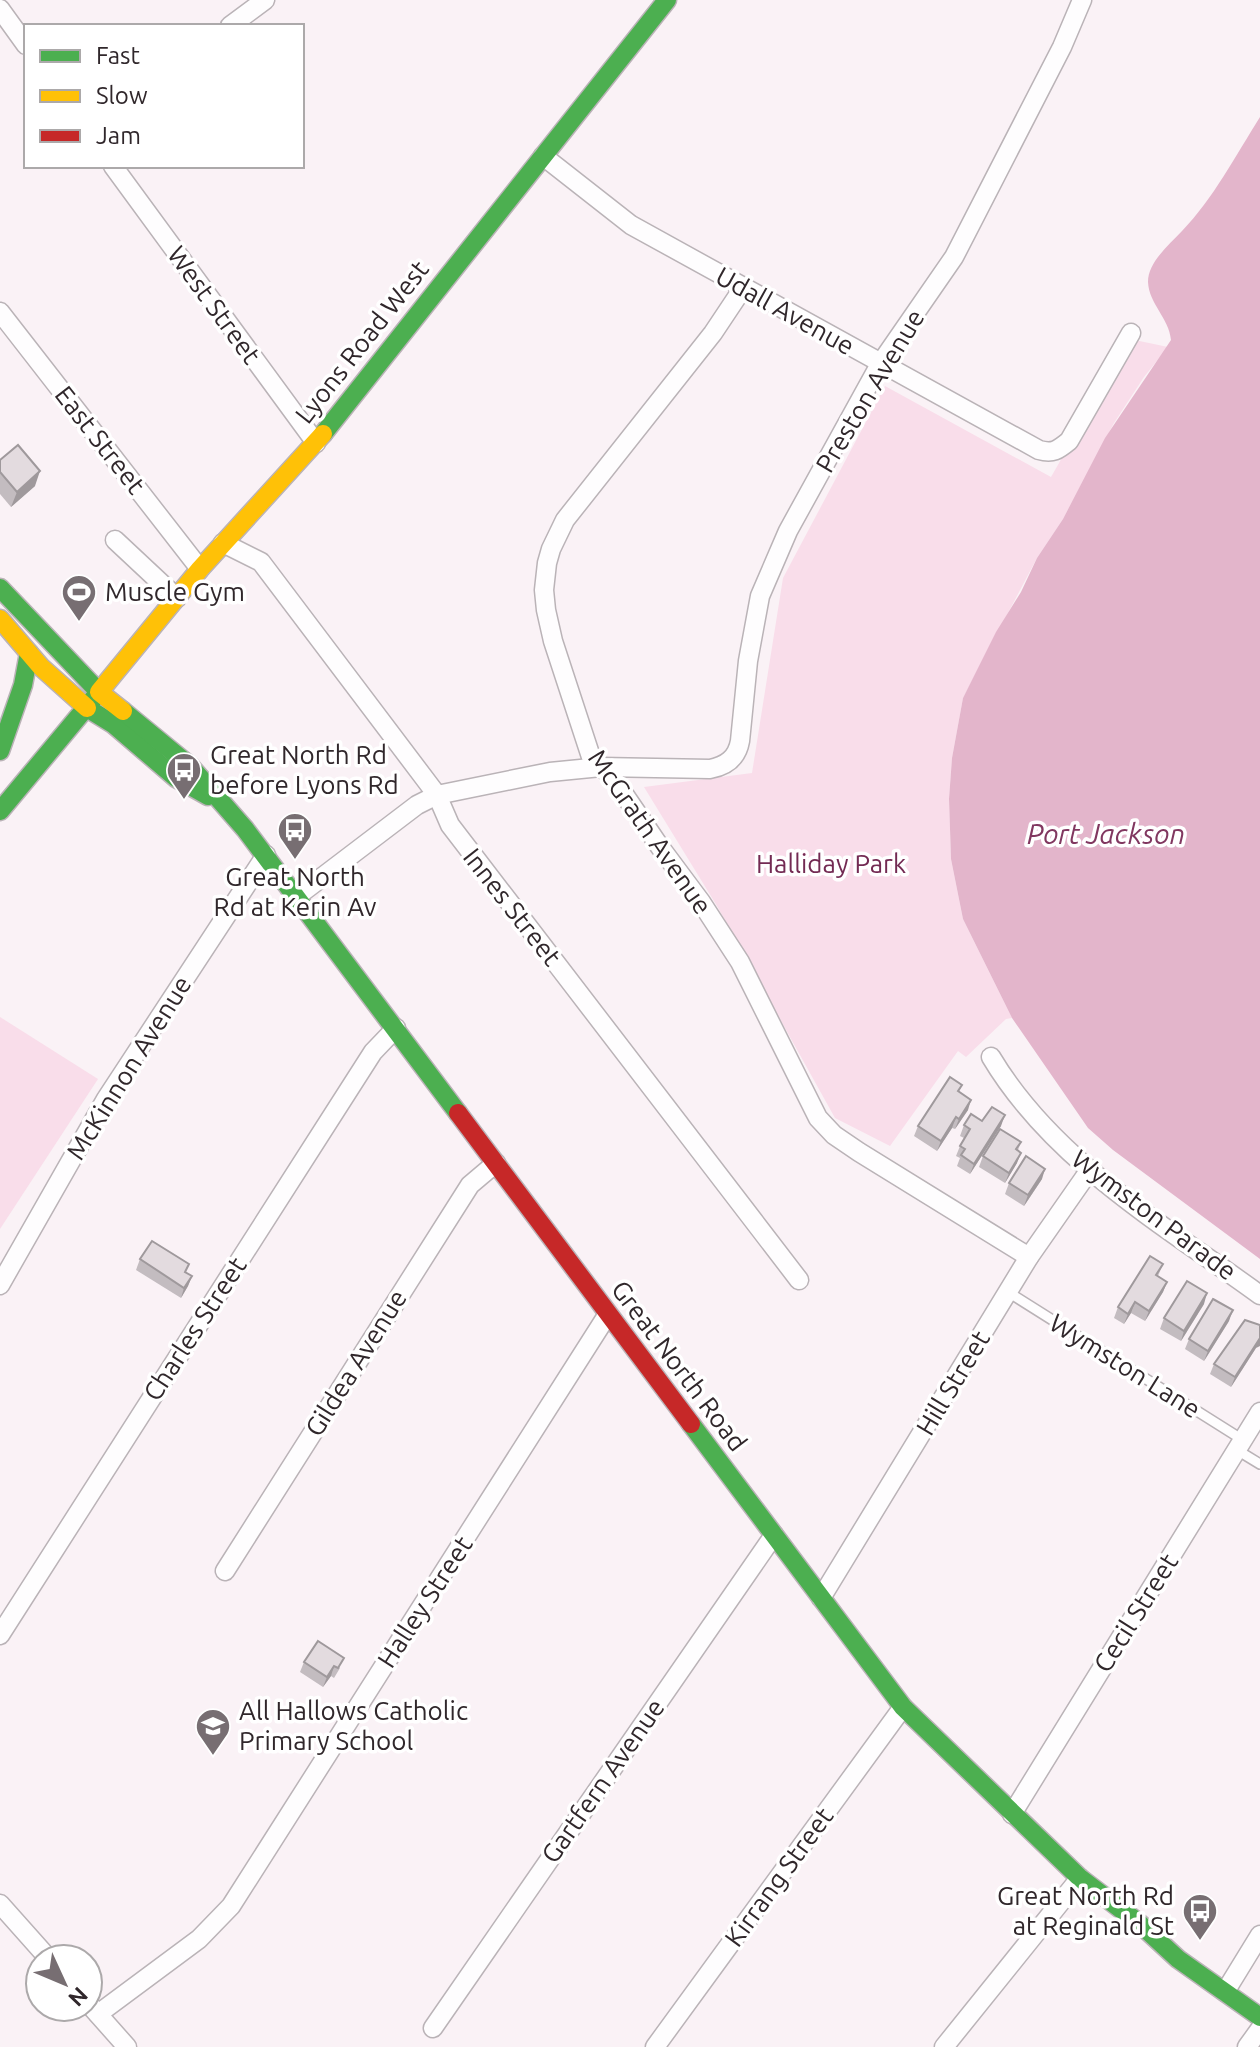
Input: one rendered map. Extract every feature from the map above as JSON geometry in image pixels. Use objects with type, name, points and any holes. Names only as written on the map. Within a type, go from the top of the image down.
[{"type":"main road","name":"Lyons Road West","points":[[0,811],[200,569],[316,443],[667,0]]},
{"type":"main road","name":"Great North Road","points":[[0,588],[99,692],[190,766],[266,855],[903,1707],[1080,1878],[1139,1923],[1185,1947],[1260,2017]]},
{"type":"main road","name":"Great North Road","points":[[0,619],[29,653],[87,708],[113,724],[176,778],[219,801]]},
{"type":"main road","points":[[0,751],[23,685],[29,653]]},
{"type":"main road","name":"Great North Road","points":[[1228,1986],[1260,2001]]},
{"type":"street","points":[[233,24],[265,0]]},
{"type":"street","name":"Preston Avenue","points":[[601,767],[710,769],[723,766],[733,758],[740,741],[748,661],[760,596],[788,531],[880,364],[954,257],[1062,47],[1082,0]]},
{"type":"street","points":[[0,9],[24,42]]},
{"type":"street","name":"Udall Avenue","points":[[543,156],[631,225],[1039,450],[1049,453],[1069,441],[1131,333]]},
{"type":"street","name":"West Street","points":[[114,168],[316,443]]},
{"type":"street","name":"McGrath Avenue","points":[[743,288],[713,333],[565,520],[551,549],[544,590],[553,641],[591,757],[613,778],[740,962],[818,1118],[834,1135],[859,1152],[1029,1257]]},
{"type":"street","name":"East Street","points":[[0,312],[200,569]]},
{"type":"street","points":[[115,540],[177,598]]},
{"type":"street","name":"Innes Street","points":[[223,543],[261,562],[437,795],[450,825],[799,1280]]},
{"type":"street","points":[[296,897],[417,805],[437,795],[536,774],[601,767]]},
{"type":"street","name":"McKinnon Avenue","points":[[0,1285],[106,1099],[266,855]]},
{"type":"street","name":"Charles Street","points":[[0,1635],[373,1052],[396,1028]]},
{"type":"street","name":"Wymston Parade","points":[[991,1057],[1052,1136],[1089,1171],[1260,1295]]},
{"type":"street","name":"Gildea Avenue","points":[[225,1571],[470,1185],[496,1163]]},
{"type":"street","name":"Hill Street","points":[[821,1598],[1029,1257],[1089,1171]]},
{"type":"street","name":"Halley Street","points":[[104,2001],[199,1939],[231,1906],[608,1314]]},
{"type":"street","name":"Cecil Street","points":[[1012,1814],[1260,1412]]},
{"type":"street","name":"Gartfern Avenue","points":[[433,2028],[774,1535]]},
{"type":"street","name":"Kirrang Street","points":[[655,2047],[903,1707]]},
{"type":"street","points":[[944,2047],[1080,1878]]},
{"type":"street","points":[[0,1904],[35,1943]]},
{"type":"street","points":[[1228,1986],[1260,1935]]},
{"type":"street","points":[[104,2021],[127,2047]]},
{"type":"street","points":[[1247,2047],[1260,2029]]},
{"type":"lane","name":"Wymston Lane","points":[[1008,1292],[1240,1445],[1260,1464]]},
{"type":"green space","name":"Halliday Park","points":[[1130,339],[1168,347],[1114,423],[1063,519],[1037,558],[963,698],[952,758],[949,799],[951,859],[963,919],[1012,1018],[1006,1019],[966,1057],[958,1051],[890,1146],[835,1118],[717,906],[644,787],[752,773],[783,578],[885,386],[1051,477]]},
{"type":"green space","points":[[0,1017],[98,1079],[0,1229]]},
{"type":"water","name":"Port Jackson","points":[[1260,117],[1260,1259],[1088,1128],[1012,1018],[963,919],[951,859],[949,799],[952,758],[963,698],[996,632],[1021,592],[1037,558],[1063,519],[1105,438],[1171,340],[1149,290],[1151,268],[1204,205]]},
{"type":"building","points":[[18,445],[40,471],[17,492],[0,472],[0,460]]},
{"type":"building","points":[[950,1077],[962,1085],[958,1091],[971,1100],[941,1141],[918,1126]]},
{"type":"building","points":[[992,1107],[1005,1115],[974,1164],[961,1155],[965,1149],[960,1146],[970,1129],[964,1125],[971,1114],[982,1121]]},
{"type":"building","points":[[1000,1129],[1021,1142],[1016,1149],[1021,1153],[1009,1173],[983,1156]]},
{"type":"building","points":[[1026,1156],[1045,1169],[1028,1195],[1009,1183]]},
{"type":"building","points":[[152,1241],[189,1264],[185,1272],[192,1276],[184,1288],[140,1259]]},
{"type":"building","points":[[1150,1256],[1163,1264],[1156,1275],[1167,1282],[1149,1311],[1135,1302],[1128,1314],[1118,1307]]},
{"type":"building","points":[[1187,1281],[1207,1293],[1184,1331],[1164,1318]]},
{"type":"building","points":[[1213,1299],[1233,1310],[1208,1351],[1189,1339]]},
{"type":"building","points":[[1245,1320],[1260,1325],[1260,1338],[1235,1377],[1214,1364]]},
{"type":"building","points":[[318,1641],[344,1658],[327,1677],[304,1662]]},
{"type":"traffic: fast","points":[[323,434],[667,0]]},
{"type":"traffic: fast","points":[[0,588],[99,692],[0,811]]},
{"type":"traffic: fast","points":[[0,751],[23,685],[29,653]]},
{"type":"traffic: fast","points":[[87,708],[113,724],[176,778],[208,796]]},
{"type":"traffic: fast","points":[[123,711],[190,766],[245,829],[458,1113]]},
{"type":"traffic: fast","points":[[691,1424],[903,1707],[1080,1878],[1139,1923],[1178,1959],[1260,2017]]},
{"type":"traffic: slow","points":[[123,711],[99,692],[200,569],[323,434]]},
{"type":"traffic: slow","points":[[0,619],[41,667],[87,708]]},
{"type":"traffic: jam","points":[[458,1113],[691,1424]]},
{"type":"place","name":"Muscle Gym","points":[[79,623]]},
{"type":"place","name":"Great North Rd before Lyons Rd","points":[[184,801]]},
{"type":"place","name":"Great North Rd at Kerin Av","points":[[295,861]]},
{"type":"place","name":"All Hallows Catholic Primary School","points":[[213,1757]]},
{"type":"place","name":"Great North Rd at Reginald St","points":[[1200,1942]]}]
